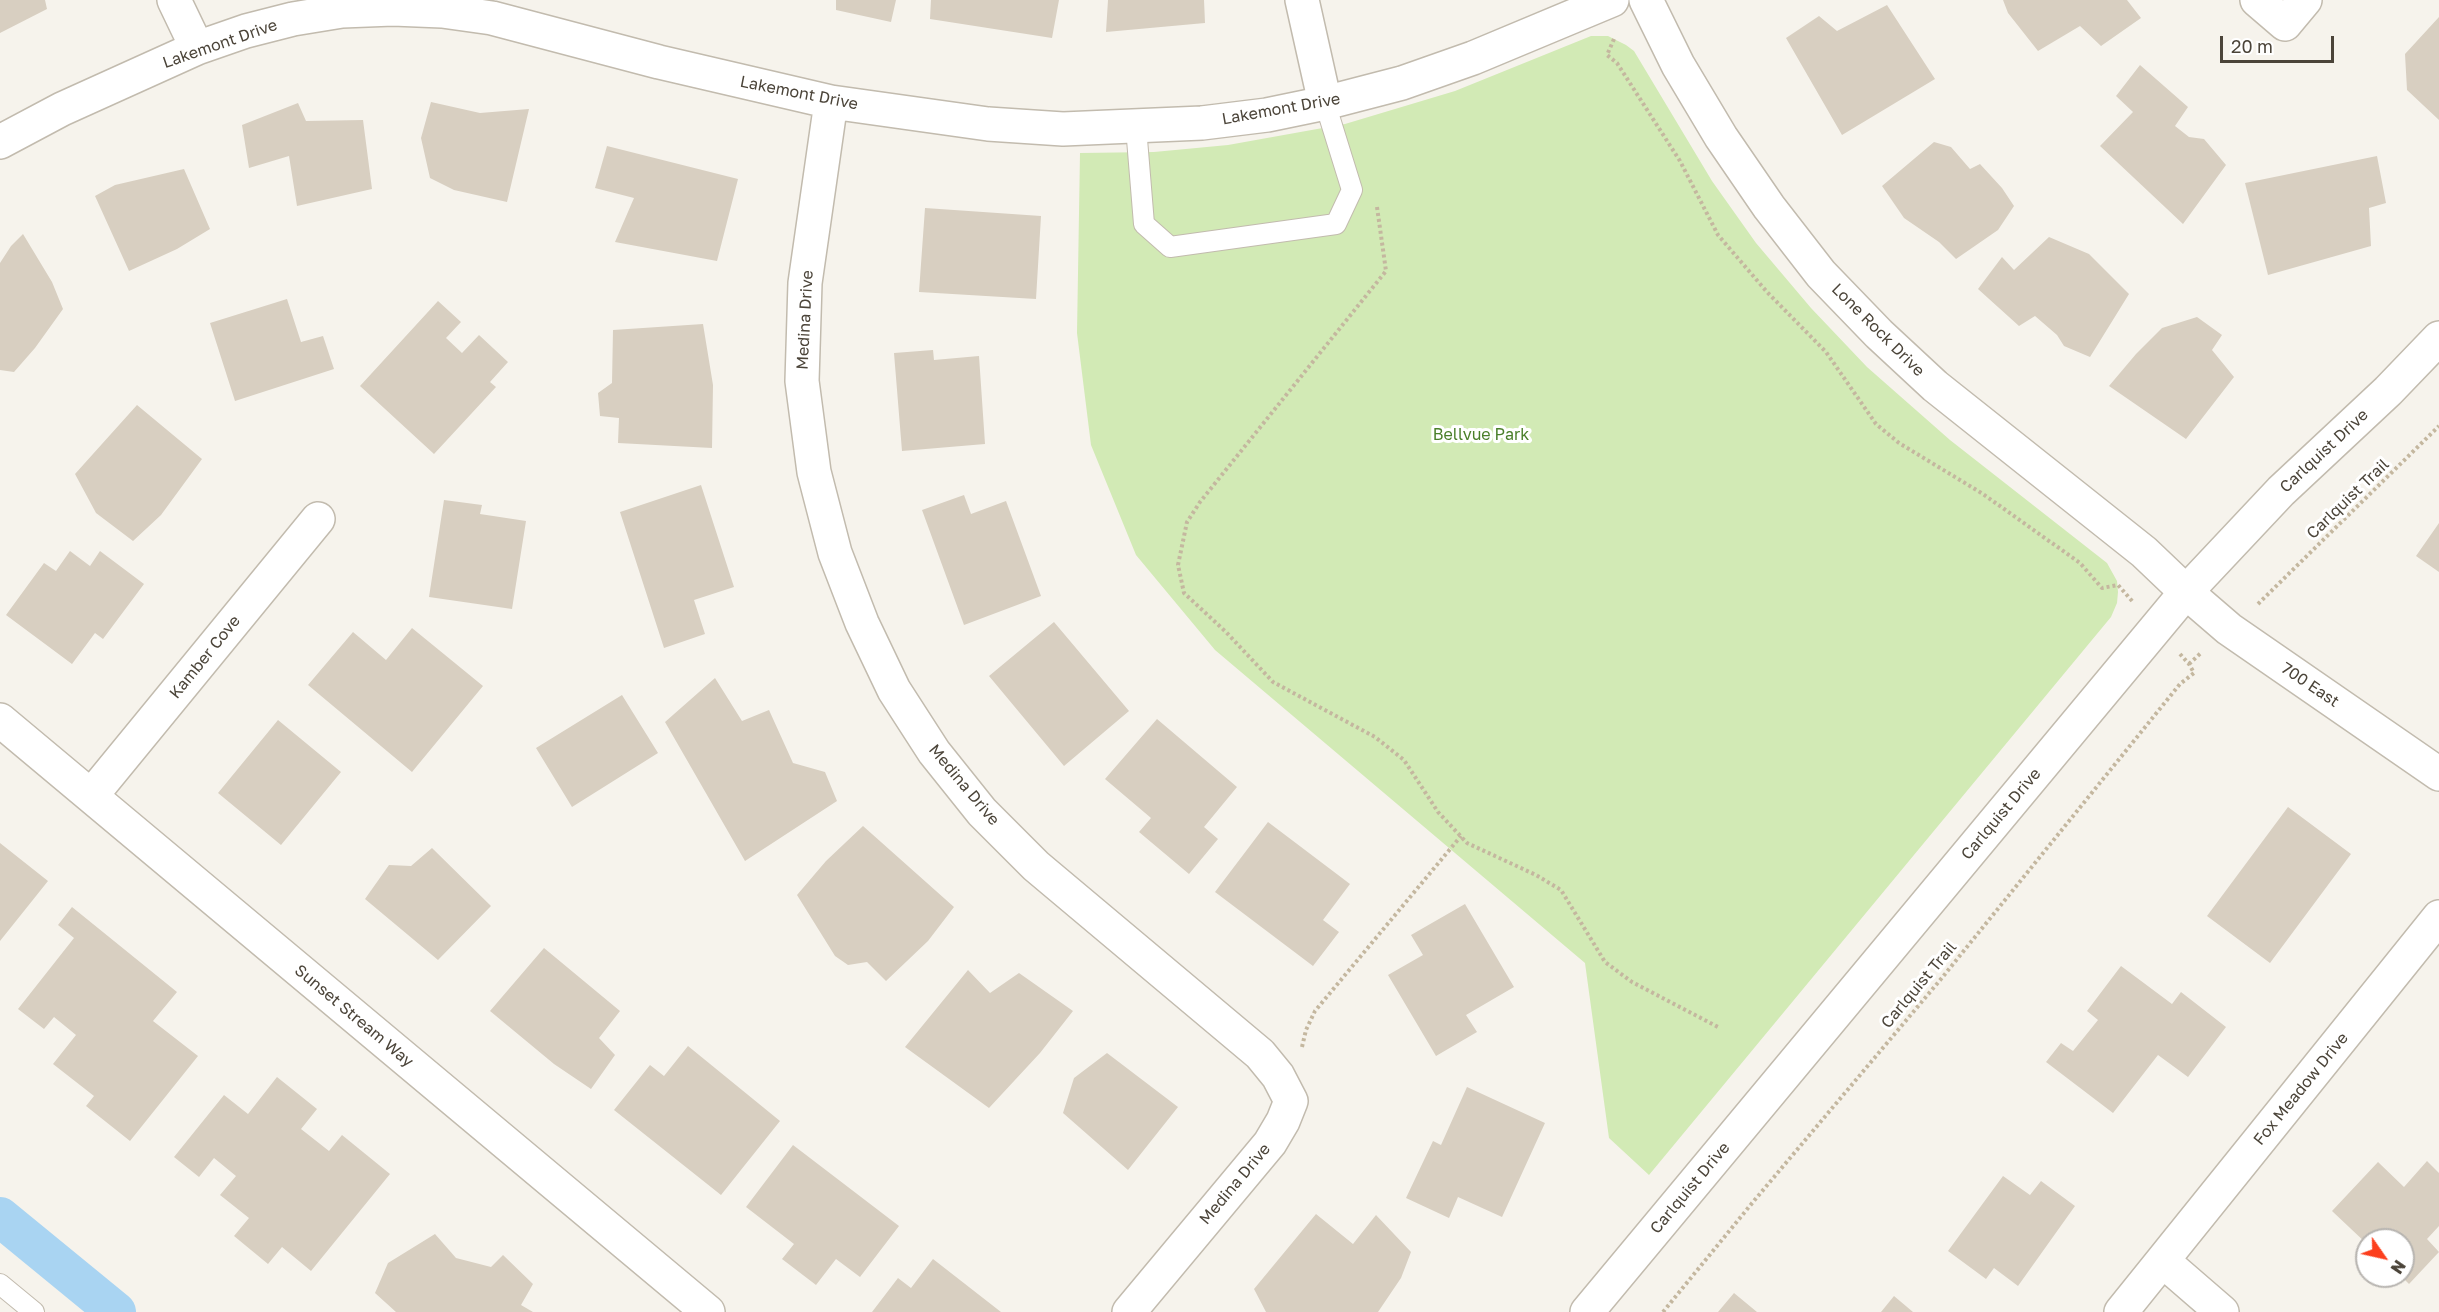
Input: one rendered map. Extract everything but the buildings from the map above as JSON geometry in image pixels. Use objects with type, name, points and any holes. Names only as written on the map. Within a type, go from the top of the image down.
[{"type":"street","points":[[174,0],[197,48]]},
{"type":"street","points":[[1302,0],[1325,103]]},
{"type":"street","name":"Lakemont Drive","points":[[0,142],[71,104],[197,48],[246,31],[293,19],[332,13],[393,9],[442,11],[492,18],[659,62],[831,102],[988,124],[1063,129],[1136,127],[1224,120],[1267,115],[1325,103],[1402,83],[1473,58],[1612,0]]},
{"type":"street","name":"Lone Rock Drive","points":[[1646,0],[1678,65],[1721,137],[1769,207],[1821,274],[1879,334],[1935,386],[2144,552],[2186,592]]},
{"type":"street","points":[[2257,0],[2295,12]]},
{"type":"street","name":"Medina Drive","points":[[831,102],[805,283],[802,381],[814,472],[835,553],[862,623],[894,690],[934,752],[982,812],[1036,866],[1260,1054],[1278,1076],[1290,1101],[1283,1121],[1270,1143],[1129,1312]]},
{"type":"street","name":"Carlquist Drive","points":[[1587,1312],[2186,592],[2282,491],[2388,391],[2439,338]]},
{"type":"street","name":"Kamber Cove","points":[[91,796],[318,519]]},
{"type":"street","name":"700 East","points":[[2186,592],[2229,629],[2439,774]]},
{"type":"street","name":"Sunset Stream Way","points":[[0,720],[708,1312]]},
{"type":"street","name":"Fox Meadow Drive","points":[[2121,1312],[2439,917]]},
{"type":"street","points":[[2163,1261],[2222,1312]]},
{"type":"lane","points":[[1136,127],[1144,224],[1170,247],[1336,224],[1352,190],[1325,103]]},
{"type":"lane","points":[[0,1284],[34,1312]]},
{"type":"path","points":[[1377,205],[1386,271],[1186,522],[1178,565],[1184,593],[1226,632],[1272,682],[1374,737],[1404,760],[1438,812],[1467,843],[1536,874],[1562,890],[1605,962],[1632,982],[1718,1027]]},
{"type":"path","name":"Carlquist Trail","points":[[2274,590],[2439,426]]},
{"type":"path","points":[[2102,588],[2118,585]]},
{"type":"path","name":"Carlquist Trail","points":[[1664,1312],[1753,1202],[1941,979],[2180,684],[2194,673],[2189,664]]},
{"type":"path","points":[[1290,1101],[1306,1030],[1315,1011],[1461,836]]},
{"type":"green space","name":"Bellvue Park","points":[[1591,36],[1608,36],[1634,51],[1712,181],[1756,243],[1811,308],[1867,367],[1950,440],[2107,563],[2117,581],[2118,592],[2117,603],[2111,617],[1649,1175],[1609,1138],[1585,963],[1215,650],[1136,555],[1091,445],[1077,333],[1080,153],[1154,152],[1228,145],[1345,124],[1455,91]]},
{"type":"waterway","points":[[0,1217],[116,1312]]}]
